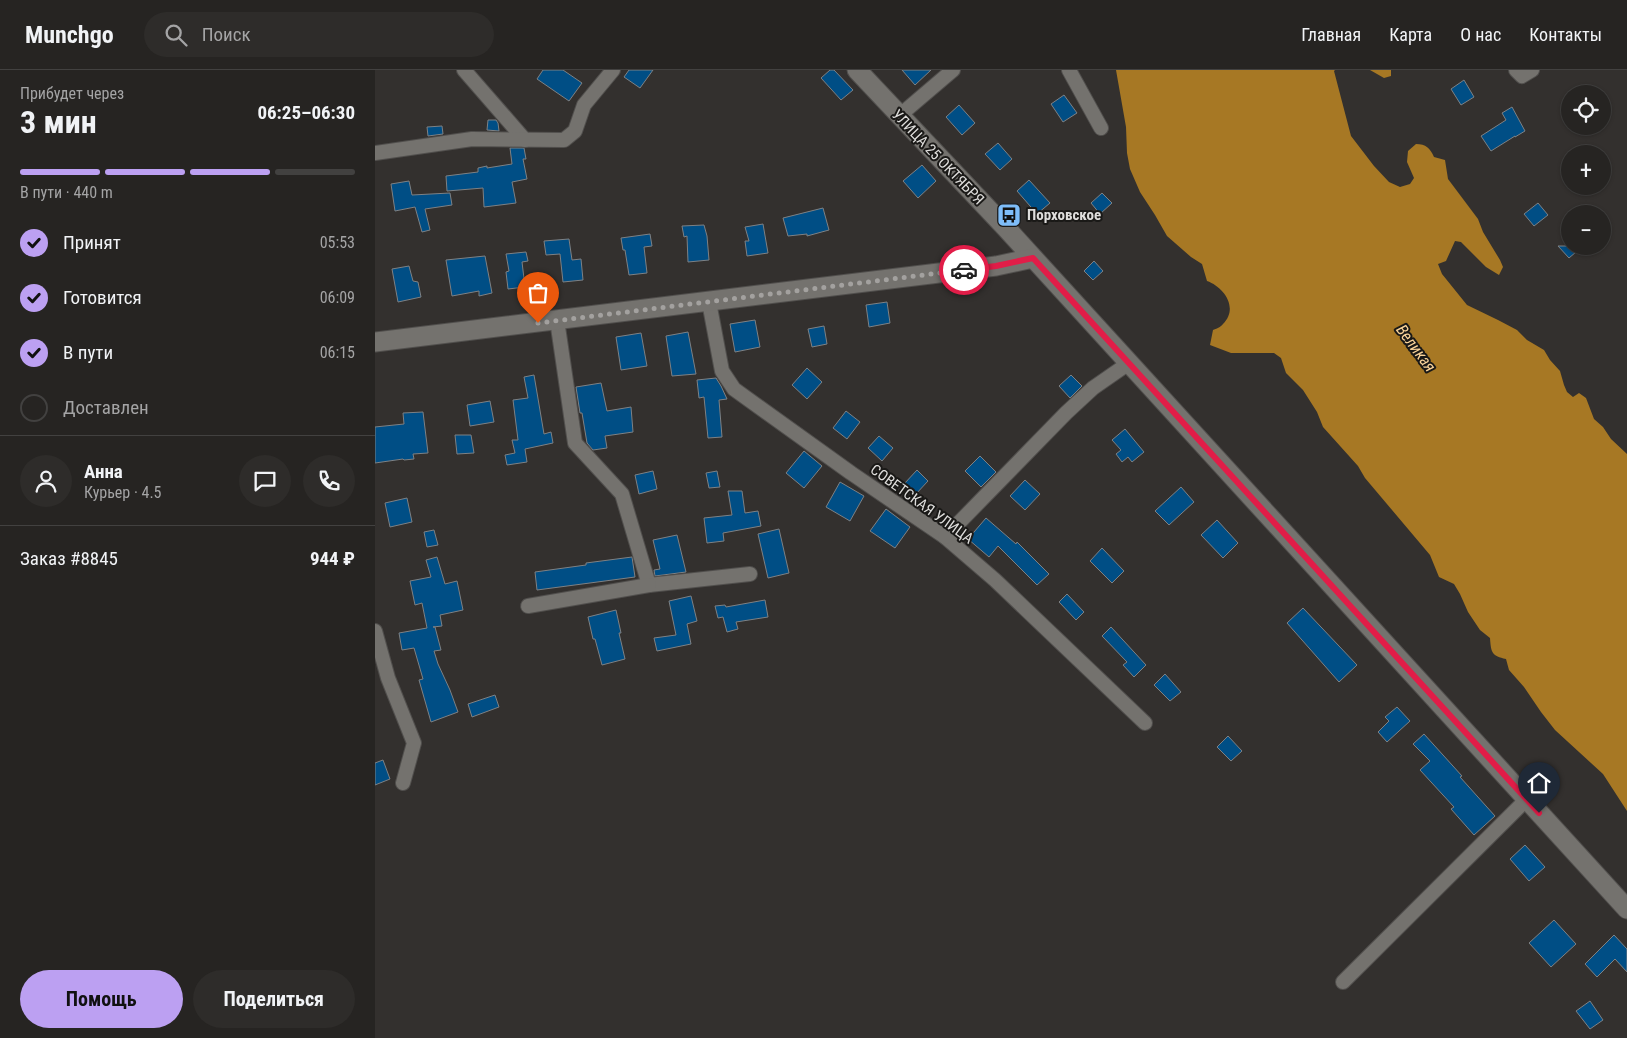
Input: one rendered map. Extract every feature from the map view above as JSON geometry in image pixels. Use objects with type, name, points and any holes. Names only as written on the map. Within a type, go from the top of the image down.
[{"type":"main road","name":"УЛИЦА 25 ОКТЯБРЯ","points":[[857,70],[1129,362],[1627,909]]},
{"type":"main road","points":[[375,342],[996,266],[1033,258]]},
{"type":"street","points":[[464,70],[525,140]]},
{"type":"street","points":[[375,153],[472,139],[564,140],[575,131],[584,105],[613,70]]},
{"type":"street","points":[[899,116],[953,70]]},
{"type":"street","points":[[1069,70],[1101,128]]},
{"type":"street","points":[[1516,70],[1522,76],[1532,70]]},
{"type":"street","name":"СОВЕТСКАЯ УЛИЦА","points":[[709,302],[722,371],[734,389],[851,473],[945,537],[995,580],[1145,723]]},
{"type":"street","points":[[557,320],[575,443],[622,494],[649,585]]},
{"type":"street","points":[[945,537],[1066,413],[1093,388],[1129,362]]},
{"type":"street","points":[[528,606],[649,585],[750,574]]},
{"type":"street","points":[[375,631],[388,678],[414,743],[403,783]]},
{"type":"street","points":[[1343,982],[1526,800]]},
{"type":"water","name":"Великая","points":[[1116,70],[1335,70],[1351,136],[1389,182],[1400,187],[1410,184],[1414,178],[1407,162],[1408,151],[1416,144],[1425,146],[1434,157],[1445,160],[1448,179],[1478,219],[1483,232],[1503,267],[1499,275],[1486,267],[1461,242],[1455,241],[1446,261],[1438,264],[1442,274],[1467,305],[1517,330],[1527,340],[1544,350],[1560,371],[1567,392],[1573,397],[1579,393],[1586,398],[1594,419],[1627,454],[1627,811],[1603,774],[1555,730],[1524,687],[1509,670],[1506,659],[1498,657],[1493,653],[1490,638],[1480,630],[1468,612],[1454,584],[1439,577],[1430,555],[1365,478],[1358,466],[1323,427],[1317,412],[1303,390],[1286,373],[1281,358],[1274,353],[1231,353],[1210,345],[1213,330],[1221,326],[1228,318],[1230,311],[1227,299],[1219,288],[1207,281],[1202,264],[1167,236],[1140,192],[1130,169],[1126,127]]},
{"type":"water","points":[[1370,70],[1391,70],[1391,76],[1384,78]]},
{"type":"building","points":[[543,70],[563,70],[582,83],[569,101],[537,79]]},
{"type":"building","points":[[629,70],[653,70],[640,88],[624,77]]},
{"type":"building","points":[[830,70],[834,70],[853,90],[841,100],[821,78]]},
{"type":"building","points":[[902,70],[931,70],[915,85]]},
{"type":"building","points":[[1464,80],[1474,97],[1461,105],[1451,89]]},
{"type":"building","points":[[1064,95],[1077,113],[1063,122],[1051,104]]},
{"type":"building","points":[[959,105],[975,123],[962,135],[946,117]]},
{"type":"building","points":[[1512,107],[1525,131],[1491,151],[1481,136],[1506,120],[1502,113]]},
{"type":"building","points":[[488,120],[496,120],[499,131],[487,130]]},
{"type":"building","points":[[442,126],[443,134],[428,136],[427,127]]},
{"type":"building","points":[[998,143],[1012,159],[1000,170],[985,154]]},
{"type":"building","points":[[510,148],[524,148],[526,159],[523,159],[527,179],[512,182],[516,203],[484,207],[483,188],[447,191],[446,176],[478,172],[478,168],[487,166],[487,168],[512,164]]},
{"type":"building","points":[[922,165],[936,181],[918,198],[903,181]]},
{"type":"building","points":[[1029,180],[1050,203],[1037,214],[1017,191]]},
{"type":"building","points":[[409,181],[412,195],[450,193],[452,205],[425,209],[430,230],[422,232],[415,207],[395,211],[391,184]]},
{"type":"building","points":[[1102,193],[1112,203],[1100,214],[1091,203]]},
{"type":"building","points":[[1538,203],[1548,215],[1534,226],[1524,214]]},
{"type":"building","points":[[823,208],[829,230],[807,236],[807,234],[788,236],[783,218]]},
{"type":"building","points":[[763,224],[768,253],[747,256],[745,241],[749,241],[745,227]]},
{"type":"building","points":[[704,225],[709,260],[688,262],[687,236],[684,237],[682,226]]},
{"type":"building","points":[[650,234],[652,246],[644,247],[647,273],[629,275],[621,238]]},
{"type":"building","points":[[569,239],[572,260],[581,259],[583,280],[563,282],[560,254],[546,255],[544,241]]},
{"type":"building","points":[[526,252],[528,261],[522,262],[525,287],[508,289],[506,272],[509,271],[506,254]]},
{"type":"building","points":[[485,256],[492,293],[479,296],[479,291],[452,296],[446,260]]},
{"type":"building","points":[[1094,261],[1103,271],[1093,280],[1084,271]]},
{"type":"building","points":[[409,266],[413,281],[418,282],[421,297],[398,302],[392,269]]},
{"type":"building","points":[[887,302],[890,323],[869,327],[866,305]]},
{"type":"building","points":[[755,320],[760,347],[735,352],[730,324]]},
{"type":"building","points":[[824,326],[827,344],[812,347],[808,329]]},
{"type":"building","points":[[688,332],[696,374],[672,376],[666,336]]},
{"type":"building","points":[[641,333],[647,366],[621,370],[616,337]]},
{"type":"building","points":[[807,368],[822,382],[807,399],[792,385]]},
{"type":"building","points":[[534,375],[544,434],[551,432],[553,443],[525,449],[527,462],[507,465],[505,455],[515,453],[512,440],[518,440],[513,400],[528,398],[524,377]]},
{"type":"building","points":[[1071,375],[1082,386],[1070,398],[1059,386]]},
{"type":"building","points":[[716,378],[727,399],[719,400],[722,437],[708,438],[704,397],[699,398],[697,380]]},
{"type":"building","points":[[601,383],[607,411],[631,407],[633,432],[605,436],[607,448],[593,450],[587,443],[576,387]]},
{"type":"building","points":[[490,401],[494,422],[470,426],[467,405]]},
{"type":"building","points":[[846,411],[860,422],[847,439],[833,428]]},
{"type":"building","points":[[423,412],[428,453],[413,454],[414,459],[375,463],[375,427],[404,424],[403,413]]},
{"type":"building","points":[[1125,429],[1144,452],[1132,462],[1128,457],[1122,462],[1116,454],[1121,450],[1112,440]]},
{"type":"building","points":[[455,435],[471,435],[474,453],[457,454]]},
{"type":"building","points":[[879,436],[893,448],[882,461],[868,448]]},
{"type":"building","points":[[804,451],[822,466],[804,488],[786,473]]},
{"type":"building","points":[[980,456],[996,472],[981,487],[965,471]]},
{"type":"building","points":[[917,470],[928,481],[915,495],[904,484]]},
{"type":"building","points":[[653,471],[657,489],[639,494],[635,475]]},
{"type":"building","points":[[717,471],[720,487],[709,488],[706,473]]},
{"type":"building","points":[[1025,480],[1040,494],[1025,510],[1010,496]]},
{"type":"building","points":[[840,482],[864,496],[850,521],[826,507]]},
{"type":"building","points":[[1181,487],[1194,502],[1169,525],[1155,511]]},
{"type":"building","points":[[728,491],[742,491],[745,513],[758,511],[761,526],[723,533],[724,541],[707,543],[704,518],[732,515]]},
{"type":"building","points":[[407,498],[412,522],[390,527],[385,503]]},
{"type":"building","points":[[886,509],[910,527],[895,548],[870,531]]},
{"type":"building","points":[[986,518],[1016,544],[1017,542],[1049,574],[1037,585],[998,546],[989,557],[968,539]]},
{"type":"building","points":[[1217,520],[1238,543],[1223,558],[1201,535]]},
{"type":"building","points":[[779,529],[789,573],[768,578],[758,534]]},
{"type":"building","points":[[434,530],[438,545],[427,547],[424,532]]},
{"type":"building","points":[[677,535],[686,572],[655,576],[654,570],[660,569],[653,540]]},
{"type":"building","points":[[1102,548],[1124,571],[1112,583],[1090,561]]},
{"type":"building","points":[[437,557],[445,584],[457,581],[463,610],[440,615],[442,626],[433,627],[435,627],[441,650],[434,651],[458,712],[431,722],[419,680],[423,679],[414,648],[402,650],[399,633],[427,628],[422,603],[415,605],[410,581],[431,577],[426,560]]},
{"type":"building","points":[[632,557],[635,577],[537,590],[535,572]]},
{"type":"building","points":[[1067,594],[1084,612],[1076,620],[1059,602]]},
{"type":"building","points":[[691,596],[697,621],[687,624],[691,644],[657,651],[654,638],[676,635],[669,601]]},
{"type":"building","points":[[765,600],[768,617],[736,622],[738,629],[727,632],[723,617],[718,618],[715,606],[725,605],[726,607]]},
{"type":"building","points":[[1303,608],[1357,665],[1339,682],[1287,623]]},
{"type":"building","points":[[616,610],[625,659],[602,665],[588,617]]},
{"type":"building","points":[[1111,627],[1146,665],[1134,677],[1123,665],[1127,662],[1102,636]]},
{"type":"building","points":[[1165,674],[1181,692],[1170,701],[1154,685]]},
{"type":"building","points":[[495,695],[499,707],[472,717],[468,704]]},
{"type":"building","points":[[1397,707],[1410,721],[1387,742],[1378,732],[1389,721],[1385,717]]},
{"type":"building","points":[[1424,734],[1495,816],[1474,835],[1451,809],[1454,807],[1420,770],[1430,761],[1413,744]]},
{"type":"building","points":[[1228,736],[1242,751],[1231,761],[1217,747]]},
{"type":"building","points":[[383,760],[390,779],[375,785],[375,763]]},
{"type":"building","points":[[1525,845],[1545,867],[1529,881],[1510,859]]},
{"type":"building","points":[[1554,920],[1576,944],[1551,967],[1529,943]]},
{"type":"building","points":[[1614,935],[1627,949],[1627,972],[1615,959],[1597,977],[1585,964]]},
{"type":"building","points":[[1590,1001],[1603,1020],[1590,1029],[1576,1011]]},
{"type":"way so far","points":[[538,323],[964,270]]},
{"type":"place","name":"Порховское","points":[[1009,215]]},
{"type":"route","points":[[964,270],[996,266],[1033,258],[1539,813]]}]
